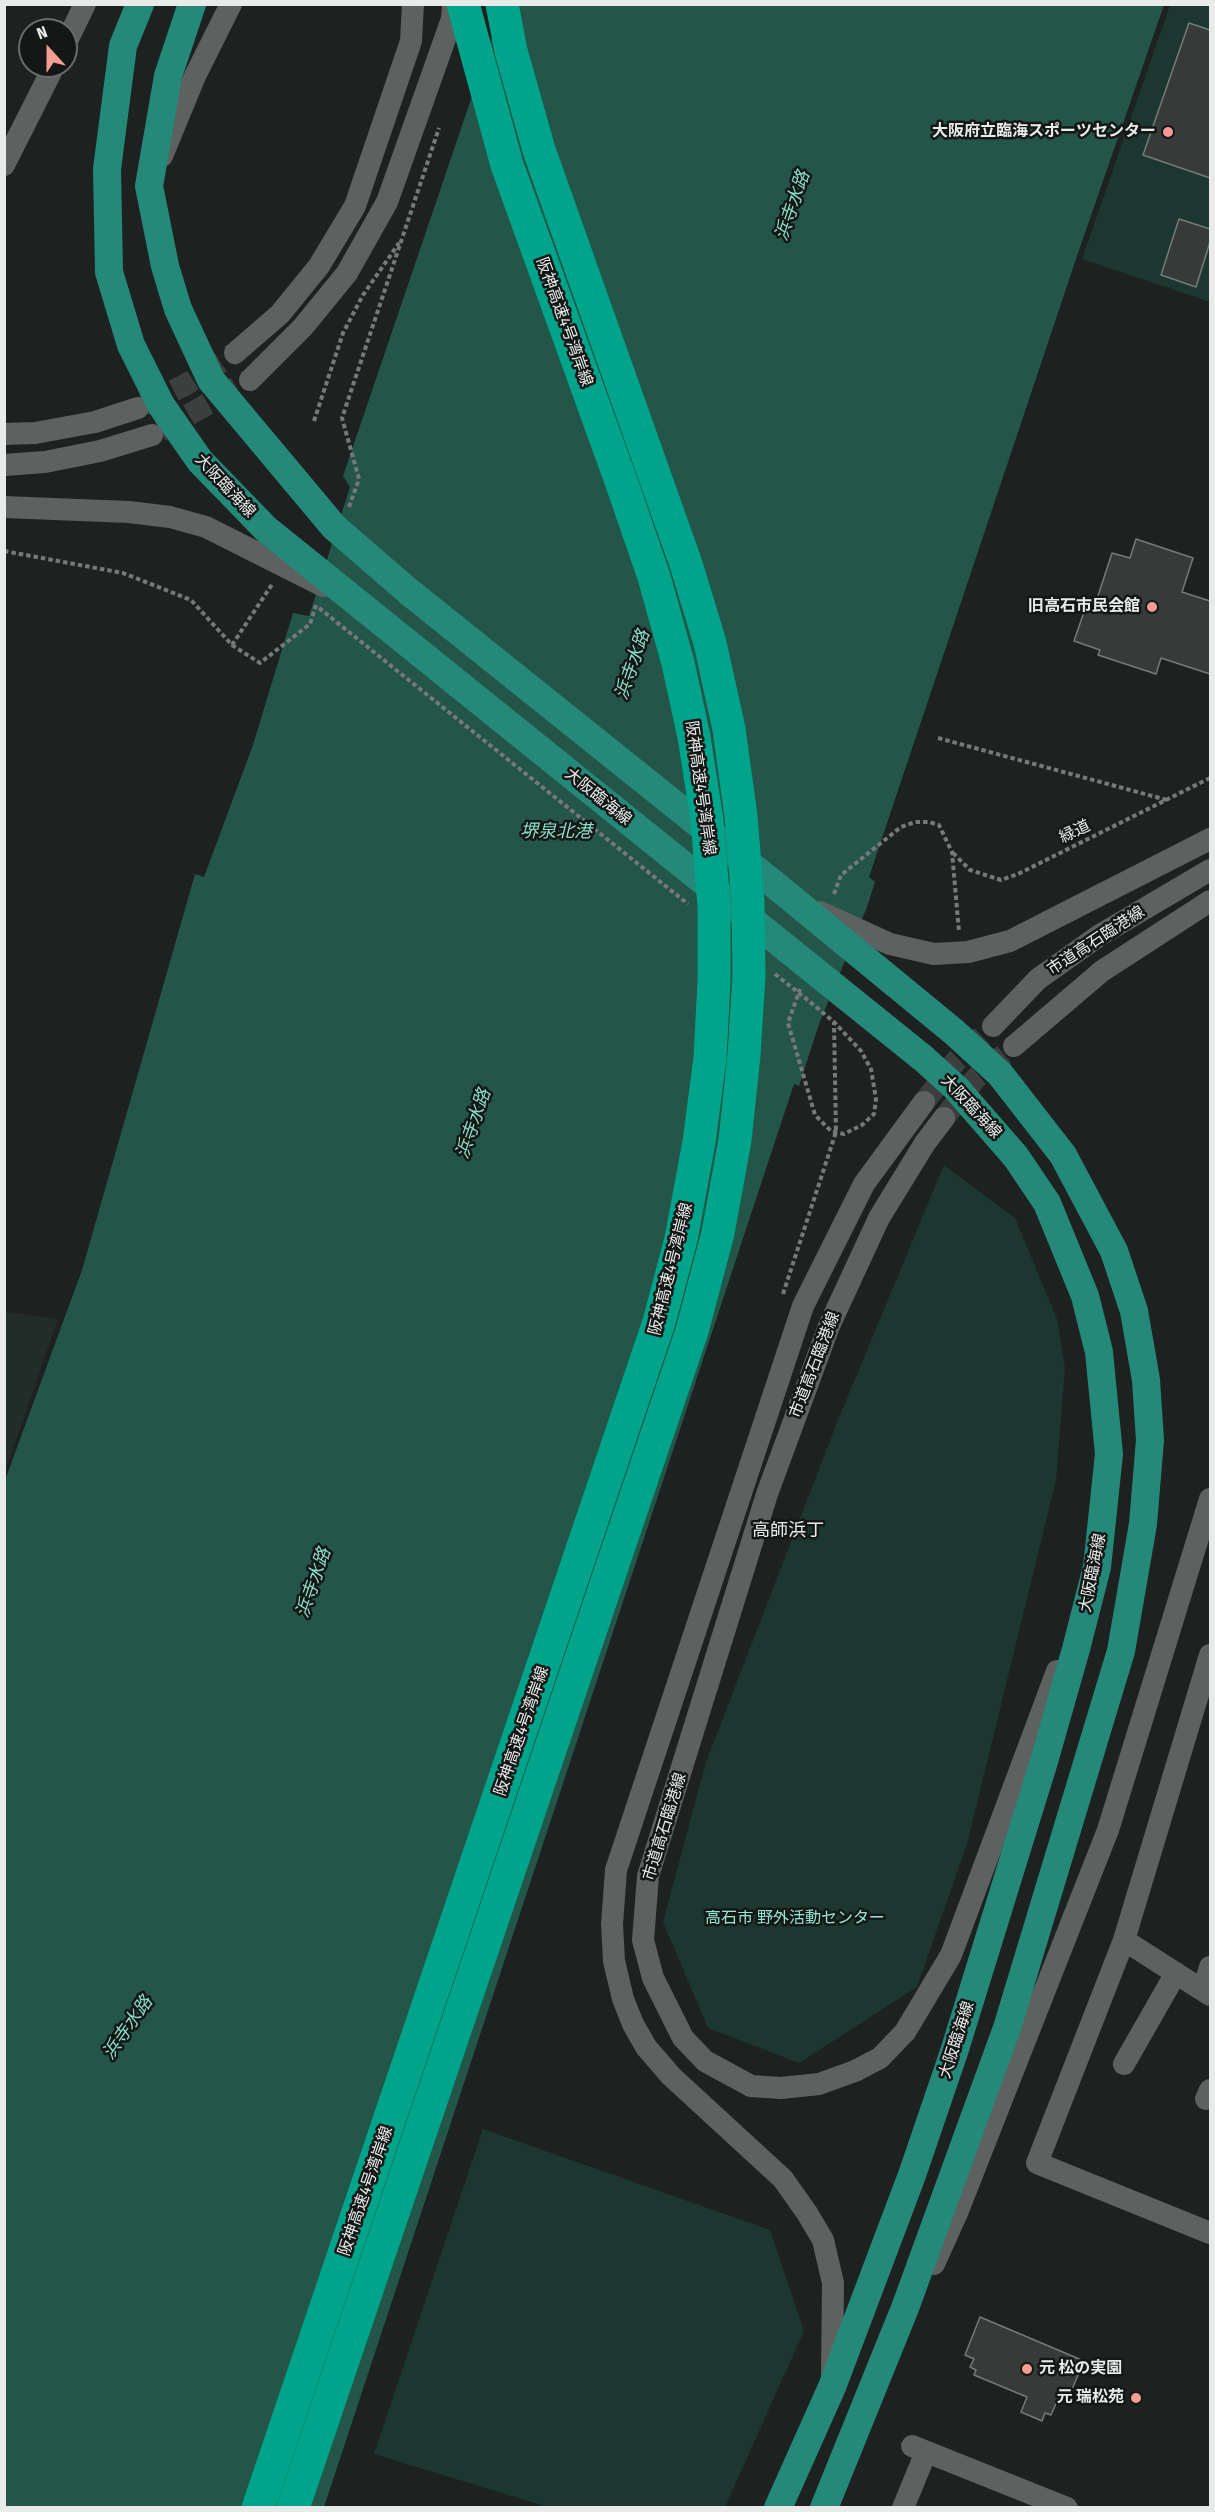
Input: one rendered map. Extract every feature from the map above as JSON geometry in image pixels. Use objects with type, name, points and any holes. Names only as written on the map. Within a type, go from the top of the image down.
[{"type":"highway","name":"阪神高速4号湾岸線","points":[[258,2508],[659,1322],[687,1207],[699,1142],[710,1058],[714,981],[714,906],[705,808],[694,737],[678,663],[654,577],[626,495],[507,165],[463,4]]},
{"type":"highway","name":"阪神高速4号湾岸線","points":[[293,2508],[692,1330],[718,1233],[735,1140],[744,1055],[749,976],[748,902],[741,816],[729,729],[710,643],[686,564],[539,150],[511,51],[502,4]]},
{"type":"main road","name":"大阪臨海線","points":[[140,4],[123,46],[107,169],[109,272],[131,345],[160,405],[200,461],[266,529],[315,585],[353,601],[816,972],[956,1088],[1016,1157],[1047,1203],[1085,1296],[1100,1362],[1109,1454],[1097,1567],[1046,1758],[954,2052],[912,2175],[832,2387],[778,2508]]},
{"type":"main road","points":[[192,4],[168,76],[149,186],[165,266],[178,309],[211,380],[334,527],[408,591],[780,889],[832,925],[1000,1074],[1063,1155],[1114,1251],[1134,1311],[1146,1380],[1150,1440],[1143,1524],[1120,1651],[1011,2017],[905,2308],[824,2508]]},
{"type":"street","points":[[78,18],[85,4]]},
{"type":"street","points":[[149,186],[195,76],[231,4]]},
{"type":"street","points":[[235,353],[280,314],[319,266],[355,206],[411,41],[413,4]]},
{"type":"street","points":[[250,380],[303,327],[347,273],[387,202],[452,19],[453,4]]},
{"type":"street","points":[[4,165],[48,78]]},
{"type":"street","points":[[4,434],[35,434],[95,422],[138,408]]},
{"type":"street","points":[[4,465],[45,462],[100,451],[152,435]]},
{"type":"street","points":[[4,507],[129,512],[170,517],[206,527],[315,585]]},
{"type":"street","points":[[832,925],[890,944],[934,954],[968,952],[1010,941],[1210,839]]},
{"type":"street","name":"市道高石臨港線","points":[[993,1026],[1038,980],[1091,942],[1210,870]]},
{"type":"street","name":"市道高石臨港線","points":[[1014,1046],[1102,970],[1210,901]]},
{"type":"street","name":"市道高石臨港線","points":[[832,2387],[833,2283],[823,2240],[783,2179],[670,2076],[646,2047],[623,1999],[614,1961],[612,1924],[616,1870],[803,1306],[864,1184],[924,1102]]},
{"type":"street","name":"市道高石臨港線","points":[[944,1118],[925,1143],[879,1218],[829,1326],[767,1494],[648,1876],[644,1940],[653,1978],[683,2038],[705,2061],[751,2086],[781,2088],[819,2084],[855,2071],[880,2058],[905,2032],[951,1955],[1097,1567]]},
{"type":"street","points":[[843,2462],[957,2213],[1108,1830],[1210,1499]]},
{"type":"street","points":[[1209,1666],[1125,1940],[1036,2163],[1210,2233]]},
{"type":"street","points":[[1125,1940],[1207,1992],[1210,1967]]},
{"type":"street","points":[[1124,2064],[1176,1973]]},
{"type":"street","points":[[903,2508],[919,2449],[1063,2507]]},
{"type":"path","points":[[342,418],[441,122]]},
{"type":"path","points":[[314,421],[343,333],[363,295],[402,240]]},
{"type":"path","points":[[4,551],[123,573],[191,600],[232,645],[260,663]]},
{"type":"path","points":[[232,645],[276,580]]},
{"type":"path","points":[[315,585],[689,905]]},
{"type":"path","points":[[938,738],[1167,800]]},
{"type":"path","name":"緑道","points":[[952,852],[970,870],[982,876],[1001,880],[1018,874],[1210,778]]},
{"type":"path","points":[[902,826],[915,822],[939,825],[952,852],[959,933]]},
{"type":"path","points":[[772,972],[834,1022],[861,1051],[871,1069],[874,1085],[874,1114],[862,1125],[844,1134],[834,1132]]},
{"type":"path","points":[[781,1299],[834,1132],[834,1022]]},
{"type":"shaded area","points":[[4,1312],[58,1319],[5,1472]]},
{"type":"green space","name":"大阪府立臨海スポーツセンター","points":[[1170,5],[1210,5],[1210,302],[1082,259]]},
{"type":"green space","name":"高石市 野外活動センター","points":[[944,1165],[1015,1218],[1057,1319],[1065,1368],[1056,1480],[967,1844],[917,1987],[799,2063],[708,2028],[663,1922],[706,1762],[838,1420]]},
{"type":"green space","points":[[483,2129],[770,2230],[804,2331],[725,2507],[548,2507],[374,2454]]},
{"type":"water","name":"堺泉北港","points":[[503,5],[1164,5],[1077,256],[869,877],[875,882],[867,907],[819,1024],[799,1086],[794,1084],[324,2507],[5,2507],[4,1483],[82,1270],[195,874],[204,877],[253,745],[293,613],[309,616],[350,487],[343,476]]},
{"type":"building","points":[[1189,23],[1210,30],[1210,178],[1143,155]]},
{"type":"building","points":[[1179,219],[1210,229],[1210,242],[1196,287],[1161,275]]},
{"type":"building","name":"旧高石市民会館","points":[[1136,539],[1193,558],[1182,592],[1210,601],[1210,674],[1161,658],[1156,674],[1098,655],[1100,650],[1074,641],[1086,606],[1094,608],[1112,553],[1130,558]]},
{"type":"building","name":"元 松の実園","points":[[980,2317],[1084,2361],[1070,2394],[1062,2390],[1051,2415],[1045,2413],[1042,2421],[1021,2412],[1027,2397],[974,2375],[976,2370],[970,2367],[974,2359],[965,2355]]},
{"type":"tunnel","points":[[144,405],[185,385],[235,353]]},
{"type":"tunnel","points":[[160,431],[250,380]]},
{"type":"tunnel","points":[[924,1102],[956,1061],[993,1026]]},
{"type":"tunnel","points":[[944,1118],[976,1078],[1014,1046]]},
{"type":"place","name":"大阪府立臨海スポーツセンター","points":[[1168,132]]},
{"type":"place","name":"旧高石市民会館","points":[[1152,607]]},
{"type":"place","name":"元 松の実園","points":[[1027,2369]]},
{"type":"place","name":"元 瑞松苑","points":[[1136,2398]]},
{"type":"district","name":"高師浜丁","points":[[788,1531]]},
{"type":"water label","name":"浜寺水路","points":[[793,206]]},
{"type":"water label","name":"浜寺水路","points":[[633,665]]},
{"type":"water label","name":"浜寺水路","points":[[474,1124]]},
{"type":"water label","name":"浜寺水路","points":[[314,1583]]},
{"type":"water label","name":"浜寺水路","points":[[128,2028]]}]
